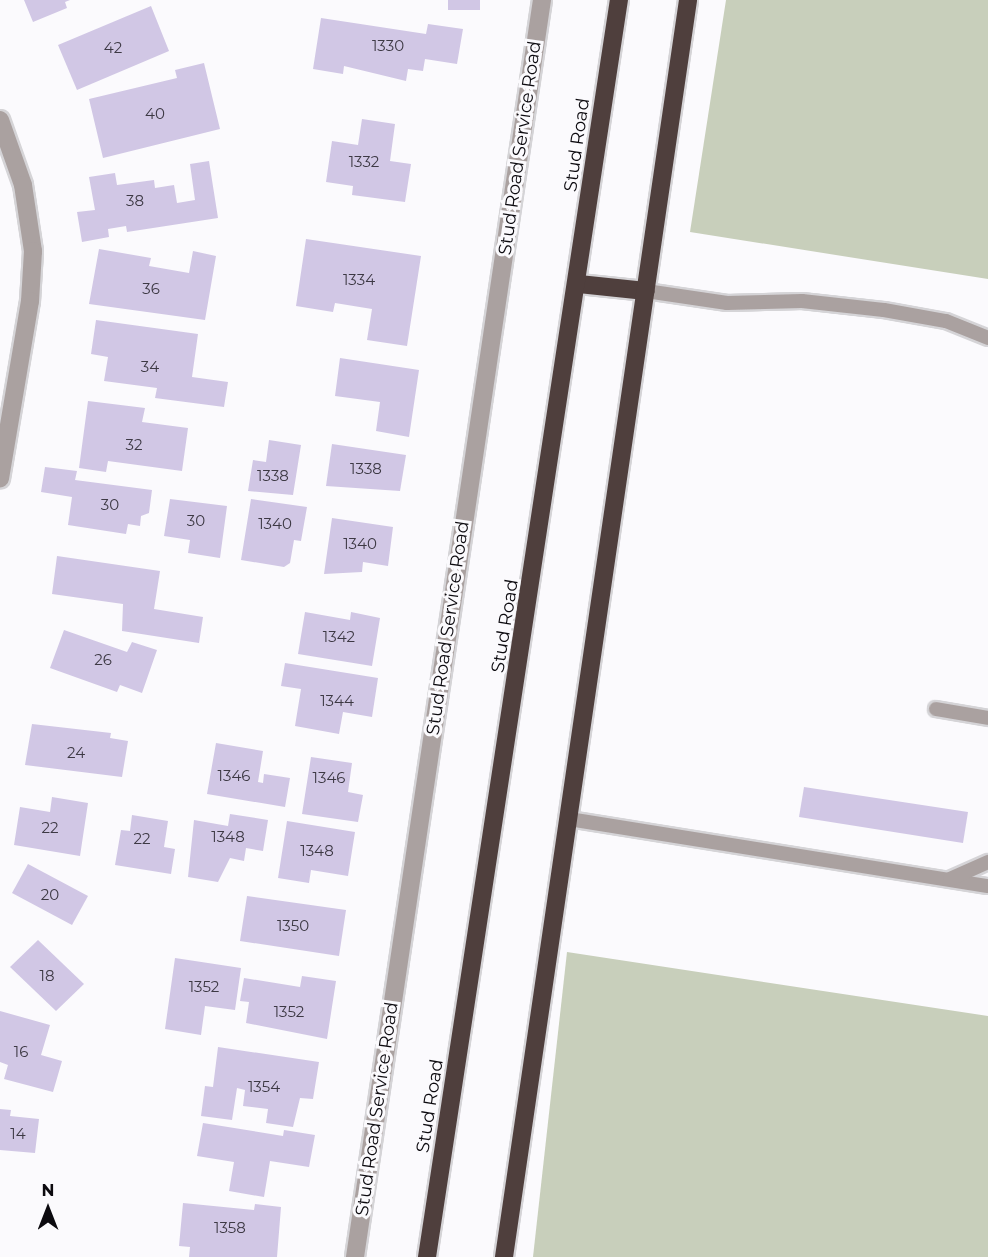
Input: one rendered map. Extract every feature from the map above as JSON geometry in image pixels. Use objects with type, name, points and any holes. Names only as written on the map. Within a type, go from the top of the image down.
[{"type":"highway","name":"Stud Road","points":[[427,1257],[579,284],[619,0]]},
{"type":"highway","points":[[504,1257],[688,0]]},
{"type":"highway","points":[[579,284],[646,291]]},
{"type":"street","name":"Stud Road Service Road","points":[[355,1257],[542,0]]},
{"type":"street","points":[[0,120],[24,185],[33,251],[30,301],[0,478]]},
{"type":"lane","points":[[646,291],[727,303],[802,301],[862,308],[946,321],[988,338]]},
{"type":"lane","points":[[936,709],[988,718]]},
{"type":"lane","points":[[568,819],[988,886]]},
{"type":"lane","points":[[950,879],[988,862]]},
{"type":"green space","points":[[726,0],[988,0],[988,279],[690,232]]},
{"type":"green space","points":[[567,952],[988,1016],[988,1257],[533,1257]]},
{"type":"building","points":[[24,0],[70,0],[65,2],[67,8],[33,22]]},
{"type":"building","points":[[448,0],[480,0],[480,10],[448,10]]},
{"type":"building","points":[[151,6],[169,51],[77,90],[58,45]]},
{"type":"building","points":[[321,18],[426,34],[428,24],[463,29],[457,64],[425,59],[423,71],[408,69],[406,81],[344,66],[343,74],[313,69]]},
{"type":"building","points":[[204,63],[220,129],[103,158],[89,99],[177,78],[175,70]]},
{"type":"building","points":[[362,119],[395,124],[390,161],[411,164],[405,202],[352,195],[353,186],[326,182],[332,141],[358,145]]},
{"type":"building","points":[[209,161],[218,218],[127,232],[126,226],[108,229],[109,237],[82,242],[77,212],[95,210],[89,177],[115,173],[117,185],[154,180],[155,188],[174,185],[177,203],[195,200],[190,164]]},
{"type":"building","points":[[306,239],[421,256],[407,346],[367,340],[372,309],[335,303],[333,312],[296,306]]},
{"type":"building","points":[[99,249],[151,258],[149,266],[189,273],[193,251],[216,256],[205,320],[89,304]]},
{"type":"building","points":[[96,320],[198,334],[192,377],[228,382],[224,407],[155,398],[157,388],[104,381],[108,357],[91,354]]},
{"type":"building","points":[[340,358],[419,370],[409,437],[376,431],[380,402],[335,396]]},
{"type":"building","points":[[88,401],[145,408],[142,422],[188,428],[182,471],[108,461],[106,472],[79,468]]},
{"type":"building","points":[[269,440],[301,445],[293,495],[248,491],[253,460],[266,462]]},
{"type":"building","points":[[332,444],[406,455],[400,491],[326,486]]},
{"type":"building","points":[[45,467],[77,471],[75,480],[152,490],[149,513],[141,516],[140,526],[128,524],[126,534],[68,525],[72,497],[41,492]]},
{"type":"building","points":[[170,499],[227,506],[220,558],[188,553],[190,540],[164,536]]},
{"type":"building","points":[[251,499],[307,507],[301,541],[294,540],[290,563],[284,567],[241,560]]},
{"type":"building","points":[[332,518],[393,527],[388,566],[363,562],[362,572],[324,574]]},
{"type":"building","points":[[57,556],[160,571],[154,609],[203,617],[199,643],[122,631],[123,604],[52,594]]},
{"type":"building","points":[[305,612],[350,620],[351,612],[380,618],[372,666],[298,654]]},
{"type":"building","points":[[64,630],[127,652],[132,642],[157,650],[142,693],[120,685],[117,692],[50,668]]},
{"type":"building","points":[[285,663],[378,678],[372,717],[343,712],[339,734],[295,726],[301,689],[281,686]]},
{"type":"building","points":[[32,724],[111,733],[110,738],[128,741],[122,777],[25,765]]},
{"type":"building","points":[[216,743],[263,751],[258,782],[263,783],[264,774],[290,778],[285,807],[207,794]]},
{"type":"building","points":[[311,757],[352,763],[348,792],[363,795],[358,822],[302,814]]},
{"type":"building","points":[[804,787],[968,812],[963,843],[799,817]]},
{"type":"building","points":[[52,797],[88,803],[80,856],[14,845],[20,807],[50,812]]},
{"type":"building","points":[[230,814],[268,820],[263,851],[246,848],[244,861],[230,858],[218,882],[188,877],[194,820],[228,826]]},
{"type":"building","points":[[132,815],[168,821],[164,847],[175,849],[171,874],[115,865],[121,830],[130,831]]},
{"type":"building","points":[[287,821],[355,832],[348,876],[311,870],[309,883],[278,878]]},
{"type":"building","points":[[28,864],[88,896],[72,925],[12,893]]},
{"type":"building","points":[[247,896],[346,910],[339,956],[240,941]]},
{"type":"building","points":[[38,940],[84,984],[56,1011],[10,967]]},
{"type":"building","points":[[175,958],[241,968],[235,1010],[205,1006],[201,1035],[165,1029]]},
{"type":"building","points":[[302,976],[336,981],[327,1039],[246,1023],[249,1002],[240,1001],[244,978],[300,987]]},
{"type":"building","points":[[0,1011],[50,1025],[41,1055],[62,1061],[53,1092],[4,1079],[8,1065],[0,1062]]},
{"type":"building","points":[[218,1047],[319,1062],[313,1099],[300,1098],[293,1127],[266,1123],[268,1109],[243,1106],[245,1090],[237,1088],[232,1120],[201,1116],[205,1086],[213,1087]]},
{"type":"building","points":[[0,1109],[11,1110],[10,1116],[39,1119],[35,1153],[0,1150]]},
{"type":"building","points":[[203,1123],[283,1136],[284,1130],[315,1135],[309,1167],[270,1161],[264,1197],[229,1191],[234,1162],[197,1156]]},
{"type":"building","points":[[183,1203],[254,1210],[255,1204],[281,1207],[277,1257],[189,1257],[190,1247],[179,1246]]}]
